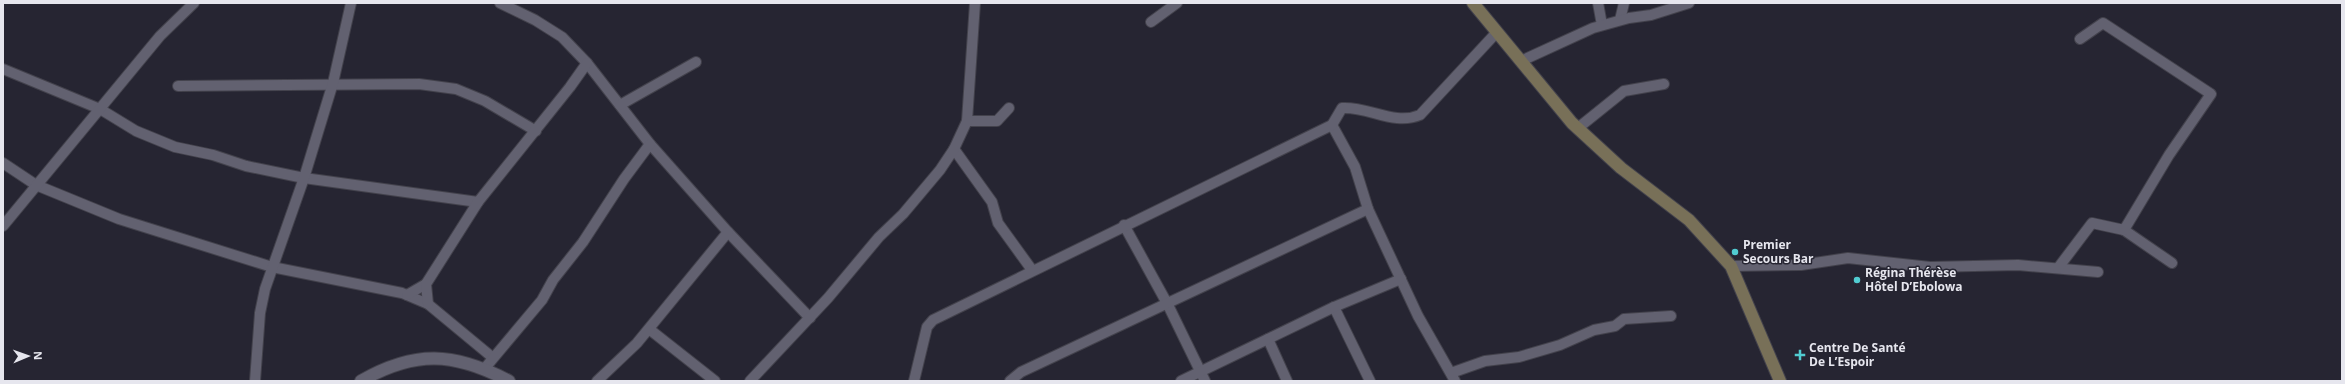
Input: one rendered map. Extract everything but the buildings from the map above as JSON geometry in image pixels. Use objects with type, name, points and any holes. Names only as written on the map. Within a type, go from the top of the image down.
[{"type":"main road","points":[[1473,3],[1578,128],[1621,168],[1689,220],[1732,266],[1780,381]]},
{"type":"street","points":[[3,226],[160,36],[194,3]]},
{"type":"street","points":[[255,381],[260,313],[272,267],[304,178],[333,83],[351,3]]},
{"type":"street","points":[[500,3],[535,20],[562,38],[587,63],[650,144],[728,232],[810,318]]},
{"type":"street","points":[[750,381],[810,318],[879,237],[917,197],[940,170],[954,149],[967,121],[975,3]]},
{"type":"street","points":[[1151,22],[1177,3]]},
{"type":"street","points":[[1598,3],[1602,25]]},
{"type":"street","points":[[1620,20],[1624,3]]},
{"type":"street","points":[[1521,61],[1569,37],[1602,25],[1620,20],[1651,15],[1689,3]]},
{"type":"street","points":[[2080,39],[2103,23],[2211,94],[2169,155],[2124,230]]},
{"type":"street","points":[[914,381],[927,327],[933,320],[1124,225],[1332,125],[1342,108],[1387,117],[1414,118],[1420,115],[1497,32]]},
{"type":"street","points":[[620,105],[696,62]]},
{"type":"street","points":[[407,295],[426,284],[478,202],[536,130],[587,63]]},
{"type":"street","points":[[3,69],[100,109],[136,131],[175,147],[213,155],[246,166],[304,178],[478,202]]},
{"type":"street","points":[[178,86],[333,83],[419,84],[456,90],[485,101],[536,130]]},
{"type":"street","points":[[1578,128],[1624,91],[1664,84]]},
{"type":"street","points":[[967,121],[997,121],[1009,108]]},
{"type":"street","points":[[1332,125],[1355,167],[1368,209],[1418,316],[1453,377],[1485,362],[1519,356],[1560,344],[1594,330],[1615,326],[1624,319],[1670,316]]},
{"type":"street","points":[[485,368],[492,357],[542,300],[553,280],[583,242],[624,179],[650,144]]},
{"type":"street","points":[[954,149],[992,202],[998,223],[1032,270]]},
{"type":"street","points":[[3,164],[36,185],[119,219],[272,267],[407,295],[428,304],[492,357]]},
{"type":"street","points":[[1010,381],[1021,372],[1168,305],[1368,209]]},
{"type":"street","points":[[2058,268],[2092,223],[2124,230],[2172,263]]},
{"type":"street","points":[[1124,225],[1168,305],[1205,381]]},
{"type":"street","points":[[597,381],[649,329],[728,232]]},
{"type":"street","points":[[1732,266],[1801,265],[1848,258],[1930,267],[2018,266],[2098,272]]},
{"type":"street","points":[[1181,381],[1334,307],[1401,279]]},
{"type":"street","points":[[426,284],[428,304]]},
{"type":"street","points":[[1334,307],[1370,381]]},
{"type":"street","points":[[649,329],[715,381]]},
{"type":"street","points":[[1268,339],[1288,381]]},
{"type":"street","points":[[361,381],[374,373],[429,357],[444,358],[485,368],[509,381]]},
{"type":"place","name":"Premier Secours Bar","points":[[1735,252]]},
{"type":"place","name":"Régina Thérèse Hôtel D’Ebolowa","points":[[1857,280]]},
{"type":"place","name":"Centre De Santé De L’Espoir","points":[[1800,355]]}]
